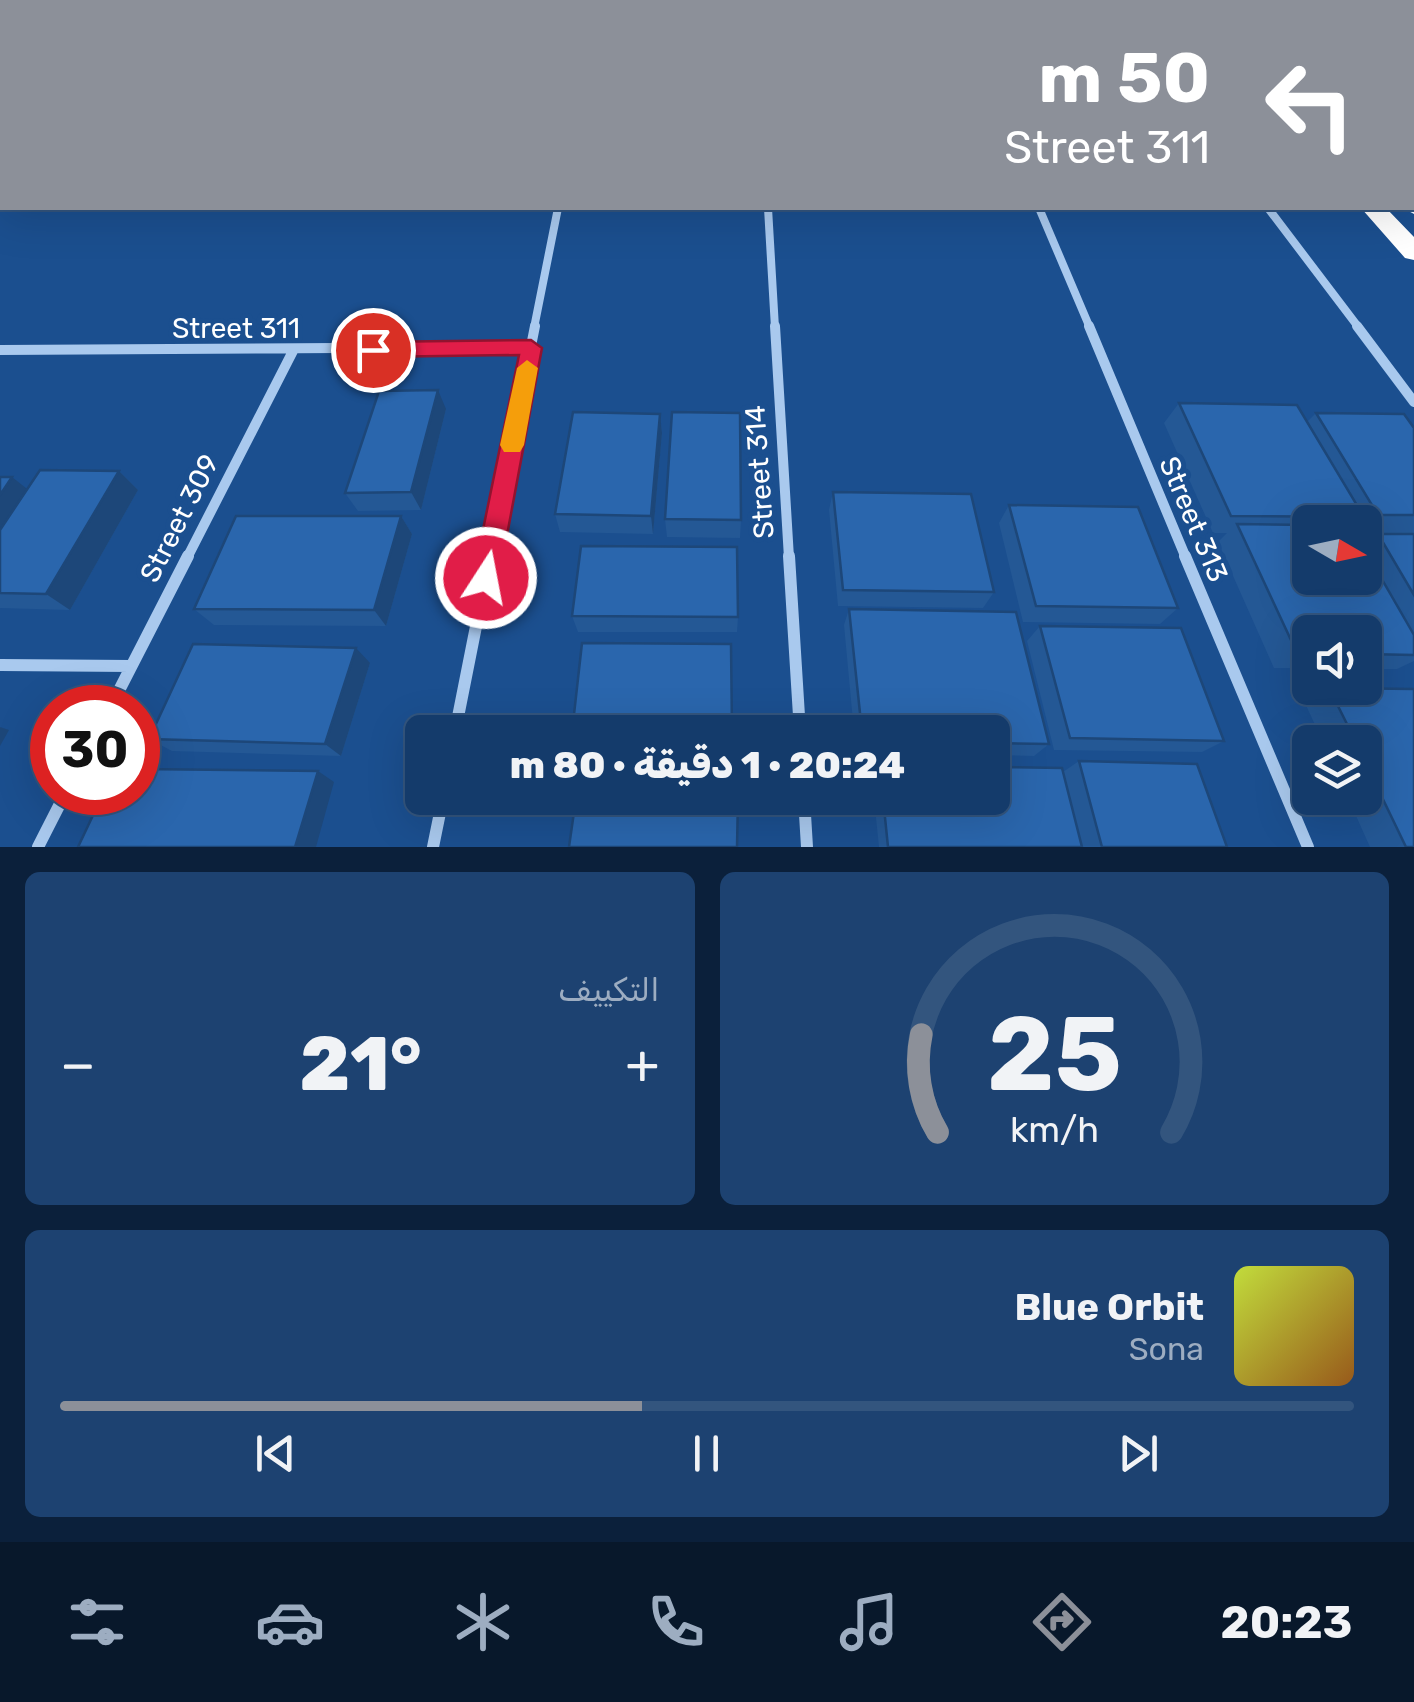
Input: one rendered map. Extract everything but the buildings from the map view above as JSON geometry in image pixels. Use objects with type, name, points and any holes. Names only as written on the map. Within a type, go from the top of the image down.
[{"type":"highway","points":[[1374,210],[1414,252]]},
{"type":"street","points":[[459,715],[558,210]]},
{"type":"street","name":"Street 314","points":[[768,210],[799,715]]},
{"type":"street","name":"Street 313","points":[[1040,210],[1308,847]]},
{"type":"street","points":[[1270,210],[1414,402]]},
{"type":"street","name":"Street 311","points":[[0,350],[531,348]]},
{"type":"street","name":"Street 309","points":[[122,685],[294,351]]},
{"type":"street","points":[[0,665],[131,666]]},
{"type":"street","points":[[38,847],[54,815]]},
{"type":"street","points":[[433,847],[439,815]]},
{"type":"street","points":[[805,815],[807,847]]},
{"type":"slow traffic","points":[[512,445],[527,368]]},
{"type":"route","points":[[373,350],[531,348],[486,578]]}]
